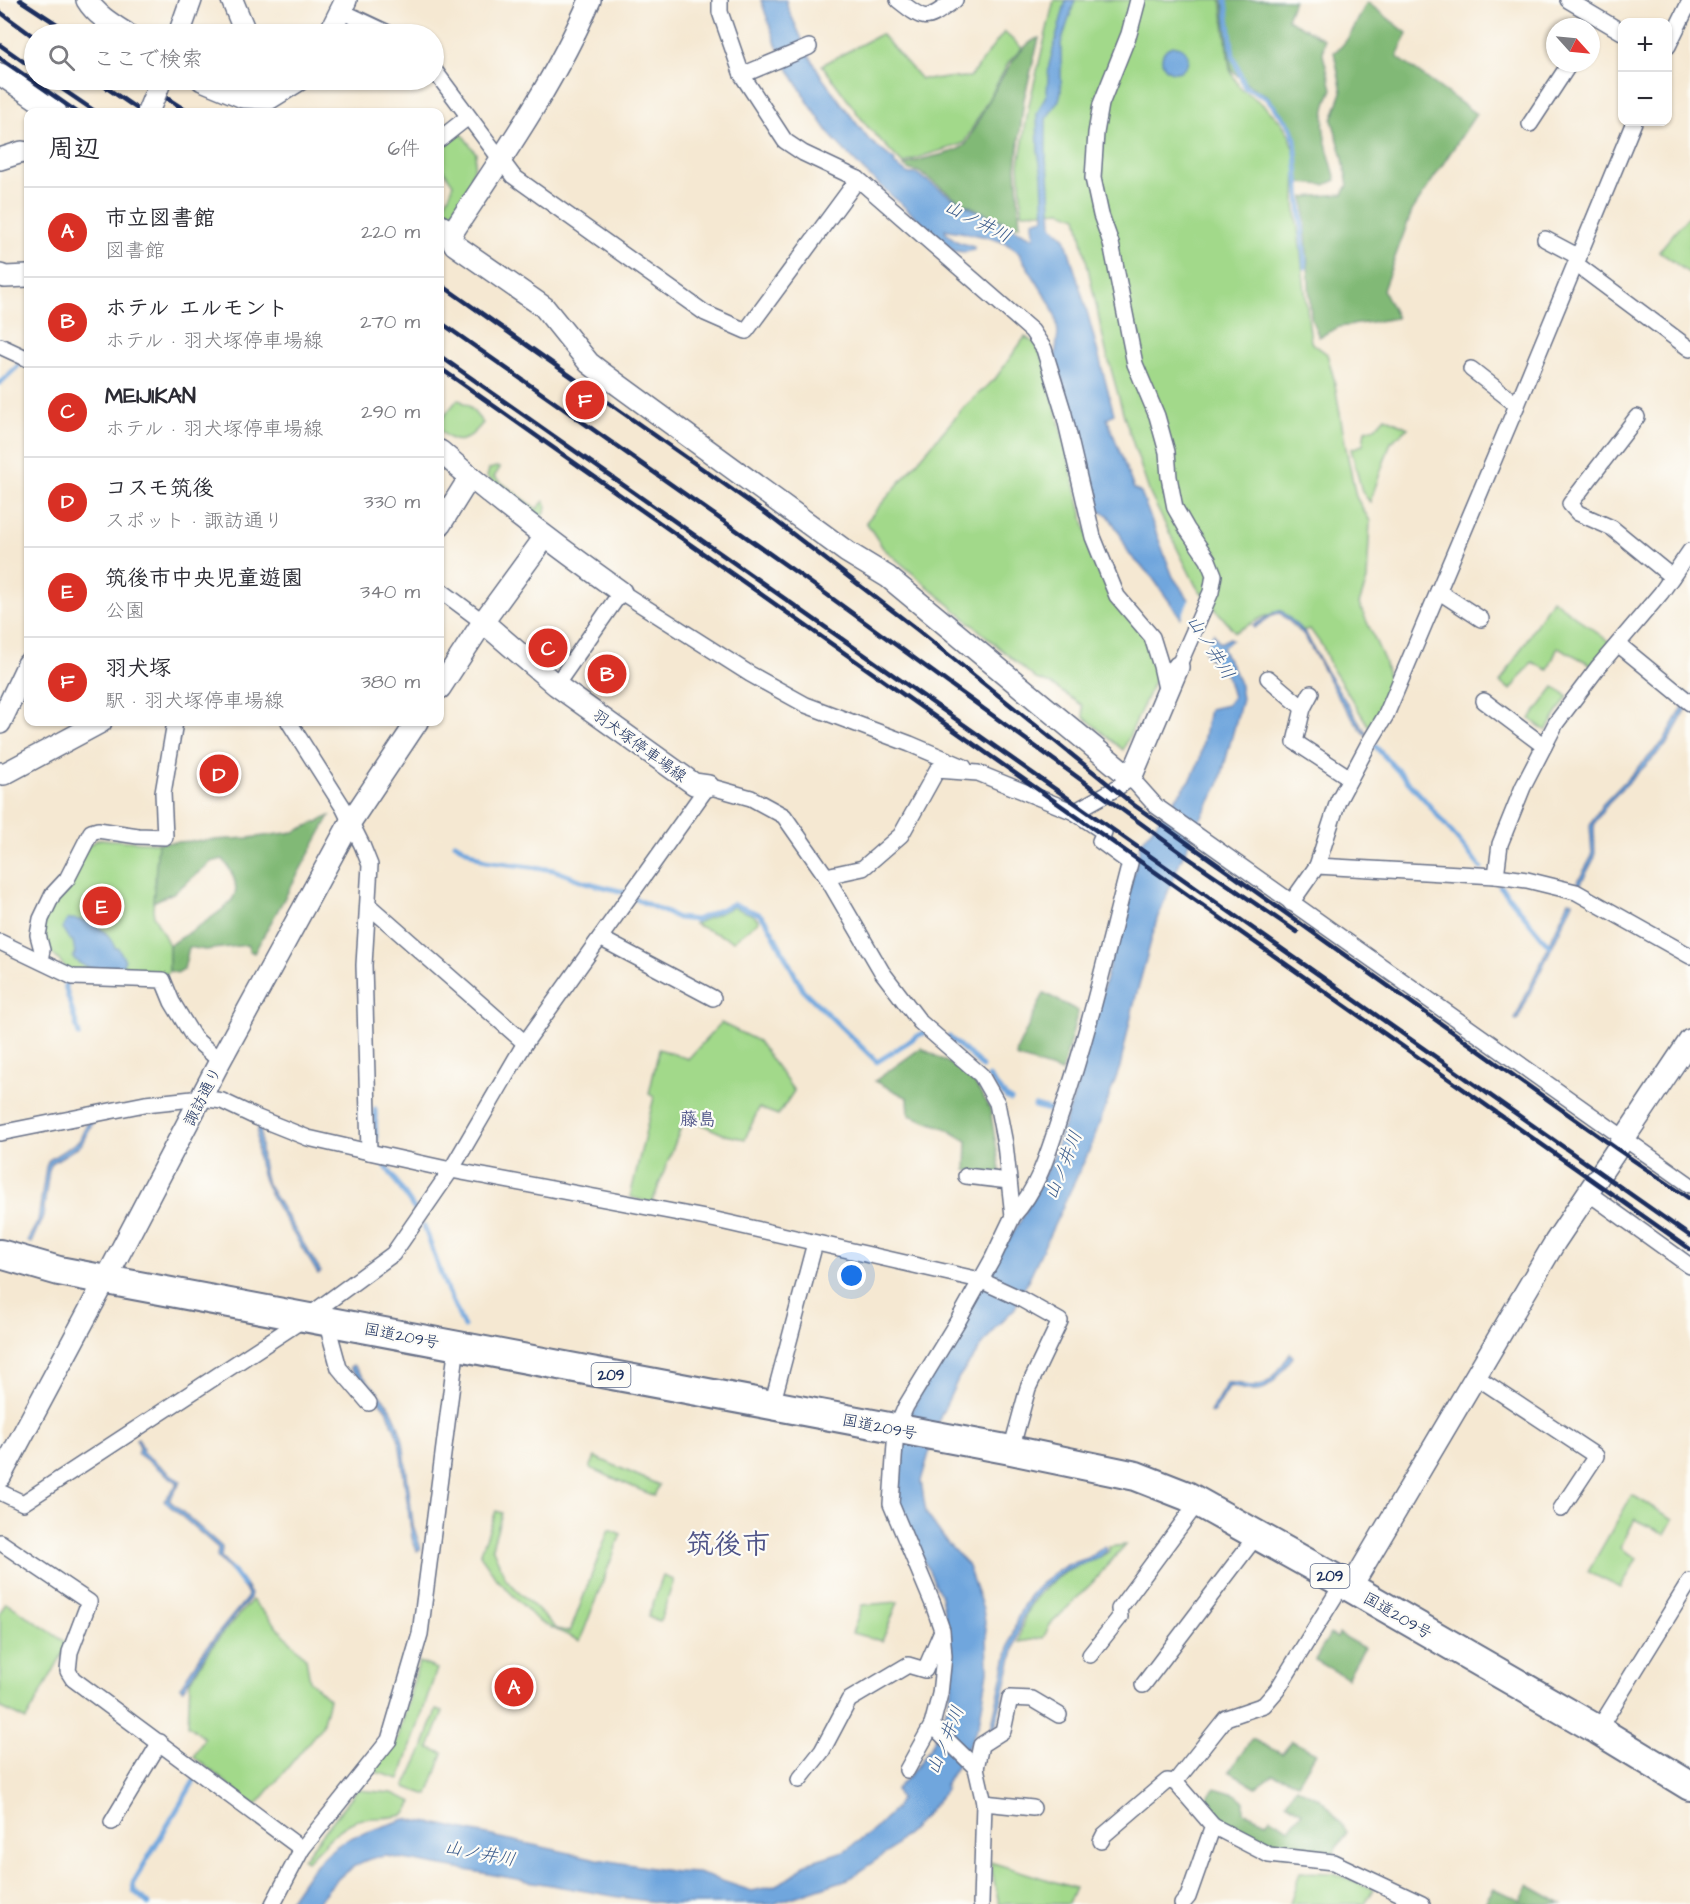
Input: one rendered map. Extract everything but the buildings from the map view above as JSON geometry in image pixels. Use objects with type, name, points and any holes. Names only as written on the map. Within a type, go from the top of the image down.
[{"type":"highway","name":"国道209号","points":[[0,1254],[59,1271],[1011,1450],[1136,1476],[1198,1502],[1347,1585],[1598,1730],[1690,1786]]},
{"type":"street","points":[[87,0],[111,24]]},
{"type":"street","points":[[183,24],[191,0]]},
{"type":"street","points":[[232,0],[242,24]]},
{"type":"street","points":[[590,0],[558,68],[500,159],[447,226],[455,245],[544,307],[589,363],[837,545],[888,577],[1131,778],[1156,806],[1690,1185]]},
{"type":"street","points":[[720,0],[720,12],[742,75],[785,141],[803,153],[858,179],[1032,330],[1044,349],[1064,414],[1093,537],[1117,596],[1152,637],[1167,693]]},
{"type":"street","points":[[898,0],[920,17],[932,17],[955,0]]},
{"type":"street","points":[[1074,812],[1131,778],[1211,591],[1214,574],[1208,560],[1175,508],[1167,452],[1157,416],[1135,364],[1111,243],[1101,215],[1093,178],[1096,133],[1101,104],[1129,34],[1138,0]]},
{"type":"street","points":[[1568,0],[1587,18]]},
{"type":"street","points":[[1672,31],[1679,0]]},
{"type":"street","points":[[1672,36],[1690,1]]},
{"type":"street","points":[[334,24],[343,5],[374,24]]},
{"type":"street","points":[[1600,26],[1618,31]]},
{"type":"street","points":[[742,75],[810,47]]},
{"type":"street","points":[[1530,124],[1564,72]]},
{"type":"street","points":[[0,74],[50,108]]},
{"type":"street","points":[[444,84],[513,176],[705,313],[747,331],[858,179]]},
{"type":"street","points":[[150,108],[157,90]]},
{"type":"street","points":[[226,90],[243,97],[262,90]]},
{"type":"street","points":[[444,136],[468,117]]},
{"type":"street","points":[[1291,903],[1317,866],[1338,801],[1386,715],[1632,126]]},
{"type":"street","points":[[0,159],[24,152]]},
{"type":"street","points":[[1545,239],[1577,260],[1690,349]]},
{"type":"street","points":[[0,275],[24,276]]},
{"type":"street","points":[[0,346],[24,357]]},
{"type":"street","points":[[1471,369],[1517,405]]},
{"type":"street","points":[[1637,417],[1570,504],[1578,513],[1612,528],[1672,577]]},
{"type":"street","points":[[444,454],[545,537],[621,591],[750,674],[806,705],[910,744],[1074,812],[1104,832],[1100,841],[1130,863],[1075,1074],[1045,1164],[1026,1202],[1013,1216],[982,1281],[911,1397],[896,1429],[891,1504],[933,1604],[942,1630],[944,1656],[940,1694],[932,1725],[907,1770]]},
{"type":"street","points":[[444,519],[470,477]]},
{"type":"street","points":[[444,682],[483,622],[545,537]]},
{"type":"street","points":[[1496,876],[1500,844],[1523,787],[1556,723],[1661,592],[1690,550]]},
{"type":"street","points":[[556,685],[621,591]]},
{"type":"street","points":[[1438,591],[1481,619]]},
{"type":"street","points":[[444,593],[483,622]]},
{"type":"street","name":"羽犬塚停車場線","points":[[483,622],[556,685],[694,784],[708,786]]},
{"type":"street","points":[[1618,644],[1690,704]]},
{"type":"street","points":[[0,723],[24,672]]},
{"type":"street","points":[[1268,678],[1303,708]]},
{"type":"street","points":[[1311,693],[1303,708],[1295,742],[1350,778]]},
{"type":"street","points":[[1484,701],[1544,746]]},
{"type":"street","points":[[0,772],[4,774],[94,726]]},
{"type":"street","points":[[40,960],[42,950],[38,934],[41,919],[53,894],[67,879],[91,832],[98,830],[138,836],[165,837],[163,793],[174,726]]},
{"type":"street","points":[[292,726],[351,821],[370,865],[364,976],[369,1152]]},
{"type":"street","name":"諏訪通り","points":[[0,1478],[220,1062],[351,821],[414,726]]},
{"type":"street","points":[[826,876],[863,868],[901,835],[937,770],[978,773]]},
{"type":"street","points":[[0,1492],[23,1503],[317,1319],[327,1301],[393,1254],[451,1170],[525,1043],[708,786],[751,798],[784,816],[826,876],[882,972],[920,1022],[981,1075],[997,1102],[1013,1216]]},
{"type":"street","points":[[1317,866],[1496,876],[1527,880],[1576,892],[1690,956]]},
{"type":"street","points":[[368,904],[525,1043]]},
{"type":"street","points":[[600,938],[713,998]]},
{"type":"street","points":[[0,942],[74,977],[163,980],[172,1002],[194,1038],[220,1062]]},
{"type":"street","points":[[1175,1782],[1226,1718],[1264,1705],[1277,1690],[1347,1585],[1555,1242],[1690,1040]]},
{"type":"street","points":[[0,1133],[145,1104],[201,1098],[222,1101],[308,1138],[451,1170],[716,1220],[982,1281],[1020,1298],[1060,1321],[1028,1388],[1011,1450]]},
{"type":"street","points":[[966,1176],[1009,1181]]},
{"type":"street","points":[[1587,1192],[1690,1266]]},
{"type":"street","points":[[772,1405],[815,1243]]},
{"type":"street","points":[[317,1319],[339,1368],[369,1403]]},
{"type":"street","points":[[273,1904],[302,1849],[389,1740],[420,1634],[457,1345]]},
{"type":"street","points":[[1475,1376],[1596,1456],[1561,1509]]},
{"type":"street","points":[[1090,1655],[1120,1617],[1119,1609],[1198,1502]]},
{"type":"street","points":[[1143,1685],[1257,1535]]},
{"type":"street","points":[[0,1542],[89,1602],[70,1652],[68,1671],[73,1679],[302,1849]]},
{"type":"street","points":[[1598,1730],[1690,1581]]},
{"type":"street","points":[[799,1780],[822,1751],[849,1700],[908,1665],[925,1670],[942,1630]]},
{"type":"street","points":[[973,1766],[981,1745],[1003,1731],[1010,1698],[1032,1699],[1059,1715]]},
{"type":"street","points":[[932,1725],[973,1766],[984,1803],[980,1904]]},
{"type":"street","points":[[112,1822],[160,1742]]},
{"type":"street","points":[[1101,1841],[1104,1835],[1167,1781],[1175,1782],[1213,1826],[1269,1855],[1333,1862],[1422,1904]]},
{"type":"street","points":[[984,1803],[1033,1808]]},
{"type":"street","points":[[1182,1904],[1188,1897],[1213,1826]]},
{"type":"green space","points":[[1054,0],[1221,0],[1230,70],[1240,88],[1261,103],[1281,122],[1290,136],[1296,159],[1295,204],[1311,342],[1327,354],[1334,379],[1356,497],[1370,521],[1367,580],[1359,604],[1384,660],[1389,680],[1371,730],[1331,667],[1323,647],[1310,629],[1299,631],[1281,612],[1263,617],[1235,632],[1196,586],[1150,494],[1124,416],[1106,351],[1077,217],[1062,211],[1022,213],[1019,165],[1029,105]]},
{"type":"green space","points":[[1223,0],[1294,0],[1287,19],[1324,39],[1323,55],[1332,89],[1323,124],[1326,145],[1336,180],[1325,185],[1300,183],[1296,138],[1268,96],[1247,84],[1231,70]]},
{"type":"green space","points":[[1367,2],[1407,33],[1397,57],[1476,114],[1412,211],[1383,290],[1397,318],[1339,327],[1319,337],[1311,318],[1304,197],[1343,194],[1348,185],[1332,120],[1342,92],[1334,52],[1349,37]]},
{"type":"green space","points":[[1004,32],[1022,48],[1009,62],[964,143],[903,164],[866,125],[822,65],[881,34],[921,79],[970,77]]},
{"type":"green space","points":[[1039,38],[1024,99],[1016,167],[1020,225],[1014,226],[963,203],[919,172],[904,166],[954,151],[966,144],[994,91],[1012,63],[1030,42]]},
{"type":"green space","points":[[461,133],[476,153],[471,175],[477,180],[451,217],[444,216],[444,204],[453,184],[444,171],[444,147]]},
{"type":"green space","points":[[1690,214],[1690,274],[1659,251]]},
{"type":"green space","points":[[1025,337],[1036,344],[1044,362],[1090,545],[1154,655],[1156,677],[1123,750],[1084,717],[1082,705],[1050,684],[1036,679],[883,548],[866,522],[964,407],[995,379]]},
{"type":"green space","points":[[458,399],[469,406],[483,423],[468,438],[457,441],[444,434],[444,416]]},
{"type":"green space","points":[[1385,417],[1408,428],[1391,442],[1370,502],[1362,492],[1351,449],[1363,445],[1365,430],[1375,428]]},
{"type":"green space","points":[[500,468],[494,477],[537,509],[544,501],[547,507],[543,516],[533,514],[487,477],[489,469]]},
{"type":"green space","points":[[1552,599],[1611,643],[1592,665],[1558,647],[1548,670],[1532,662],[1511,690],[1500,683]]},
{"type":"green space","points":[[1554,687],[1568,696],[1546,731],[1530,719]]},
{"type":"green space","points":[[330,816],[254,953],[247,945],[205,950],[189,947],[184,969],[177,973],[169,971],[169,945],[224,908],[234,896],[236,889],[235,880],[223,859],[211,862],[175,892],[153,902],[158,843],[249,838],[294,832]]},
{"type":"green space","points":[[99,839],[158,843],[153,910],[169,945],[169,971],[164,978],[72,974],[47,948],[43,921],[89,845]]},
{"type":"green space","points":[[733,907],[753,915],[759,921],[733,941],[694,924]]},
{"type":"green space","points":[[1044,993],[1078,1011],[1062,1072],[1016,1057],[1017,1050]]},
{"type":"green space","points":[[721,1023],[758,1041],[794,1091],[778,1115],[759,1108],[745,1139],[725,1135],[685,1117],[652,1203],[630,1197],[654,1097],[649,1094],[659,1049],[688,1059]]},
{"type":"green space","points":[[921,1048],[969,1074],[990,1109],[1001,1175],[966,1170],[967,1141],[945,1128],[909,1115],[908,1098],[875,1081]]},
{"type":"green space","points":[[595,1457],[659,1485],[654,1496],[590,1468]]},
{"type":"green space","points":[[1632,1495],[1673,1519],[1665,1534],[1635,1519],[1620,1548],[1637,1558],[1621,1588],[1588,1572]]},
{"type":"green space","points":[[496,1511],[502,1513],[492,1547],[506,1579],[557,1629],[570,1632],[609,1529],[621,1534],[580,1641],[539,1622],[497,1579],[480,1555]]},
{"type":"green space","points":[[1125,1545],[1093,1582],[1050,1625],[1043,1638],[1019,1642],[1026,1614],[1040,1593],[1070,1569],[1109,1552],[1109,1547]]},
{"type":"green space","points":[[663,1576],[674,1580],[660,1621],[648,1617]]},
{"type":"green space","points":[[252,1600],[306,1658],[310,1681],[329,1699],[322,1726],[256,1806],[194,1757],[204,1738],[188,1725],[190,1681],[215,1643]]},
{"type":"green space","points":[[6,1602],[68,1644],[26,1720],[0,1707],[0,1613]]},
{"type":"green space","points":[[898,1602],[882,1641],[852,1633],[862,1605]]},
{"type":"green space","points":[[1330,1634],[1337,1638],[1339,1634],[1364,1648],[1347,1678],[1315,1660]]},
{"type":"green space","points":[[419,1662],[437,1669],[400,1779],[373,1771],[397,1741]]},
{"type":"green space","points":[[436,1710],[443,1712],[429,1748],[443,1753],[428,1795],[405,1787],[423,1749]]},
{"type":"green space","points":[[1252,1739],[1282,1754],[1292,1741],[1316,1753],[1298,1783],[1274,1774],[1256,1787],[1229,1771]]},
{"type":"green space","points":[[1296,1787],[1320,1799],[1347,1832],[1332,1856],[1272,1853],[1213,1824],[1199,1807],[1215,1788],[1235,1794],[1244,1801],[1244,1812],[1266,1822],[1270,1818],[1289,1829],[1302,1812],[1286,1802]]},
{"type":"green space","points":[[357,1790],[392,1793],[413,1802],[406,1814],[401,1816],[363,1819],[348,1824],[307,1861],[303,1859]]},
{"type":"green space","points":[[990,1862],[1075,1888],[1068,1904],[999,1904]]},
{"type":"green space","points":[[1300,1872],[1334,1873],[1374,1889],[1365,1904],[1290,1904]]},
{"type":"green space","points":[[1528,1885],[1562,1904],[1484,1904],[1494,1888],[1521,1901]]},
{"type":"water","name":"山ノ井川","points":[[761,0],[786,0],[809,55],[823,79],[869,140],[895,161],[894,164],[909,174],[917,174],[962,204],[1034,238],[1033,221],[1044,218],[1037,114],[1047,93],[1049,65],[1066,0],[1075,0],[1061,43],[1061,92],[1059,100],[1046,119],[1046,162],[1049,174],[1052,226],[1065,238],[1114,414],[1107,418],[1134,489],[1141,493],[1173,577],[1220,643],[1230,638],[1232,640],[1222,648],[1239,681],[1242,699],[1219,785],[1179,864],[1157,919],[1133,1007],[1120,1067],[1090,1149],[1015,1308],[995,1328],[959,1377],[938,1422],[921,1481],[926,1513],[948,1544],[967,1564],[983,1609],[987,1636],[988,1671],[979,1724],[945,1785],[946,1790],[922,1819],[888,1852],[848,1879],[773,1904],[671,1904],[386,1856],[359,1863],[333,1884],[317,1904],[287,1904],[309,1872],[330,1851],[347,1839],[405,1819],[597,1859],[676,1872],[698,1873],[752,1891],[774,1886],[793,1876],[806,1863],[844,1851],[874,1830],[895,1809],[900,1799],[896,1790],[919,1764],[931,1746],[943,1722],[952,1687],[949,1635],[941,1596],[900,1511],[898,1475],[910,1413],[992,1266],[1021,1220],[1053,1157],[1079,1081],[1140,844],[1191,779],[1200,759],[1209,709],[1227,705],[1233,697],[1227,676],[1213,663],[1152,577],[1129,554],[1108,515],[1093,508],[1075,421],[1055,358],[1058,333],[1056,318],[1050,303],[1018,252],[994,239],[945,229],[946,233],[958,242],[974,247],[974,250],[966,252],[954,251],[864,171],[831,136],[808,102],[776,44]]},
{"type":"water","points":[[1175,46],[1184,50],[1188,59],[1184,68],[1175,72],[1166,68],[1162,59],[1166,50]]},
{"type":"water","points":[[1276,611],[1282,611],[1306,634],[1322,665],[1367,734],[1365,735],[1340,700],[1304,635],[1280,613],[1254,628],[1253,626]]},
{"type":"water","points":[[1690,695],[1690,703],[1666,745],[1608,803],[1594,824],[1595,857],[1580,885],[1577,883],[1592,856],[1590,825],[1602,805],[1663,742]]},
{"type":"water","points":[[1569,901],[1573,902],[1517,1021],[1515,1019]]},
{"type":"water","points":[[68,919],[90,923],[108,935],[125,960],[120,970],[108,972],[95,970],[73,958],[75,953],[73,941],[62,928]]},
{"type":"water","points":[[89,1120],[93,1122],[81,1145],[52,1163],[43,1216],[31,1243],[27,1241],[38,1221],[49,1160],[79,1141]]},
{"type":"water","points":[[258,1128],[261,1128],[261,1156],[267,1184],[321,1272],[318,1274],[274,1201],[263,1178],[257,1154]]},
{"type":"water","points":[[1290,1353],[1293,1357],[1268,1386],[1254,1390],[1230,1386],[1213,1413],[1210,1412],[1227,1383],[1251,1386],[1264,1384],[1279,1371]]},
{"type":"water","points":[[353,1365],[387,1403],[398,1425],[403,1441],[413,1525],[421,1549],[417,1551],[412,1538],[399,1440],[387,1410],[351,1369]]},
{"type":"water","points":[[138,1438],[143,1448],[142,1452],[181,1482],[169,1500],[222,1547],[221,1558],[235,1571],[232,1573],[217,1557],[218,1548],[164,1501],[178,1483],[137,1453],[140,1447],[136,1439]]},
{"type":"water","points":[[1105,1546],[1107,1551],[1096,1559],[1068,1569],[1040,1590],[1031,1601],[1021,1621],[994,1731],[991,1729],[1010,1642],[1023,1606],[1032,1592],[1051,1575],[1067,1565],[1088,1558]]},
{"type":"water","points":[[241,1579],[251,1594],[250,1598],[213,1643],[183,1689],[180,1687],[205,1649],[247,1598],[248,1594],[238,1580]]},
{"type":"pier","points":[[1191,596],[1214,630],[1203,654],[1179,623]]},
{"type":"waterway","points":[[1226,0],[1233,56],[1245,87],[1267,98],[1290,126],[1295,139],[1305,267]]},
{"type":"waterway","points":[[0,383],[19,365]]},
{"type":"waterway","points":[[1375,746],[1424,799],[1481,868]]},
{"type":"waterway","points":[[455,843],[485,861],[554,870],[585,882],[624,892],[678,918],[696,920],[733,904],[759,914],[767,922],[803,990],[877,1062],[919,1035],[928,1032]]},
{"type":"waterway","points":[[1500,886],[1550,947]]},
{"type":"waterway","points":[[65,984],[79,1035]]},
{"type":"waterway","points":[[949,1037],[982,1067]]},
{"type":"waterway","points":[[989,1077],[1011,1100]]},
{"type":"waterway","points":[[1035,1106],[1060,1113]]},
{"type":"waterway","points":[[375,1109],[376,1141]]},
{"type":"waterway","points":[[383,1162],[415,1210]]},
{"type":"waterway","points":[[424,1226],[444,1282],[464,1327]]},
{"type":"waterway","points":[[231,1569],[243,1585]]},
{"type":"waterway","points":[[149,1904],[134,1891],[133,1883],[194,1781]]},
{"type":"railway","points":[[20,0],[57,24]]},
{"type":"railway","points":[[0,12],[24,30]]},
{"type":"railway","points":[[0,45],[24,62]]},
{"type":"railway","points":[[0,58],[24,75]]},
{"type":"railway","points":[[46,90],[71,108]]},
{"type":"railway","points":[[64,90],[90,108]]},
{"type":"railway","points":[[110,90],[136,108]]},
{"type":"railway","points":[[154,90],[182,108]]},
{"type":"railway","points":[[444,287],[768,515],[919,631],[1134,805],[1690,1199]]},
{"type":"railway","points":[[444,325],[800,575],[1187,857],[1297,932]]},
{"type":"railway","points":[[444,359],[1690,1236]]},
{"type":"railway","points":[[444,371],[1690,1249]]},
{"type":"place","name":"羽犬塚","points":[[585,400]]},
{"type":"place","name":"MEIJIKAN","points":[[548,648]]},
{"type":"place","name":"ホテル エルモント","points":[[607,674]]},
{"type":"place","name":"コスモ筑後","points":[[219,774]]},
{"type":"place","name":"筑後市中央児童遊園","points":[[102,906]]},
{"type":"place","name":"市立図書館","points":[[514,1687]]},
{"type":"district","name":"藤島","points":[[698,1119]]},
{"type":"district","name":"筑後市","points":[[728,1543]]}]
